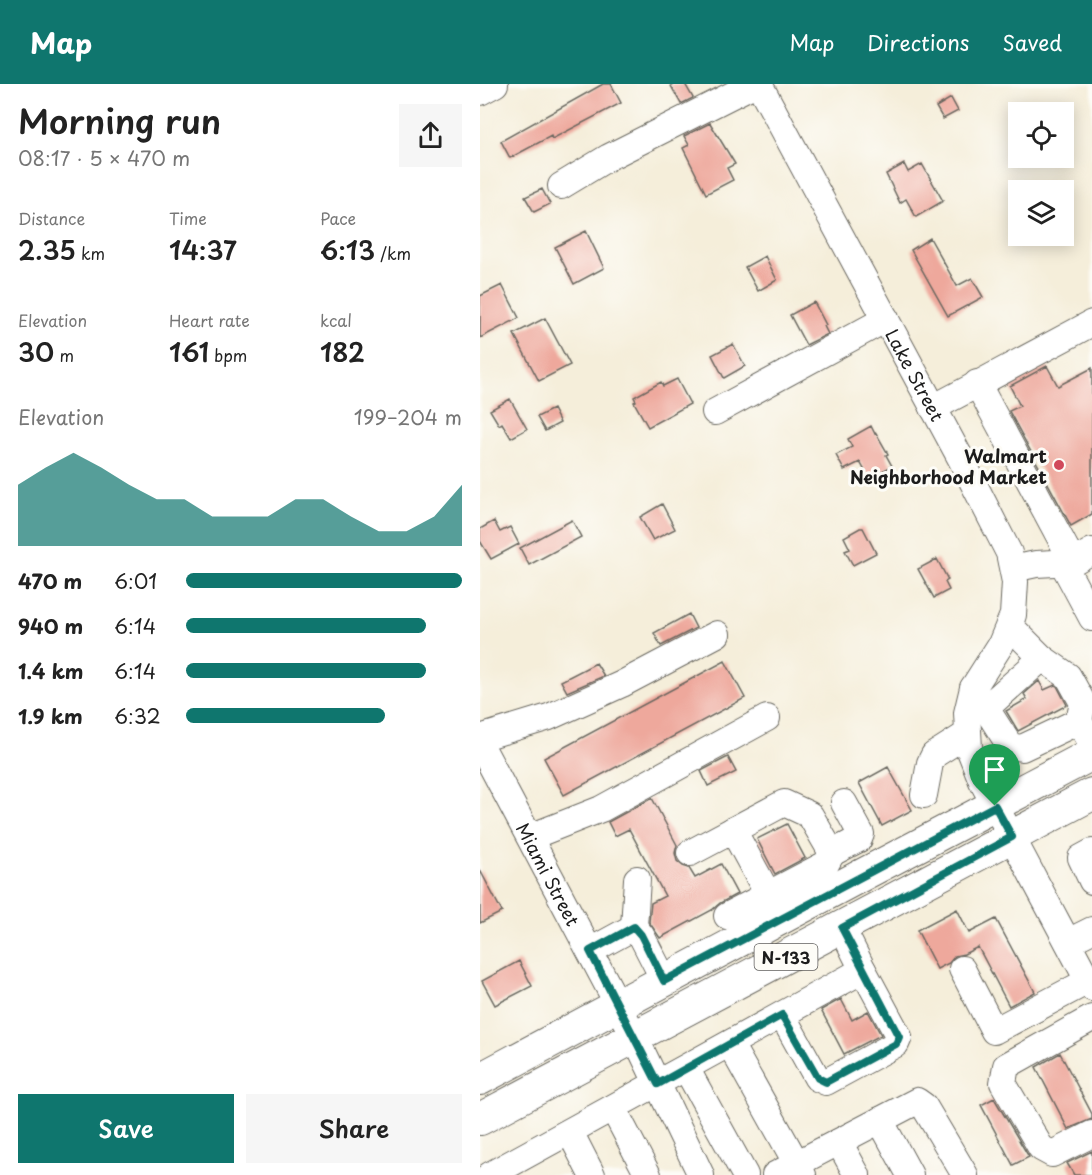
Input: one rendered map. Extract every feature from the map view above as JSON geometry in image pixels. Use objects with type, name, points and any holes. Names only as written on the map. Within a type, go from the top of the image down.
[{"type":"main road","name":"N-133","points":[[480,1079],[664,981],[775,907],[864,874],[1092,754]]},
{"type":"main road","name":"N-133","points":[[480,1119],[1092,794]]},
{"type":"street","points":[[480,92],[495,84]]},
{"type":"street","points":[[561,186],[609,157],[754,84]]},
{"type":"street","name":"Lake Street","points":[[759,84],[1009,553],[1013,569],[1015,602],[1010,626],[979,698],[967,713],[967,734],[971,756],[995,806],[1090,984]]},
{"type":"street","points":[[715,412],[886,319]]},
{"type":"street","points":[[933,408],[1092,323]]},
{"type":"street","points":[[977,384],[1076,558],[1092,618]]},
{"type":"street","points":[[1013,569],[1076,558]]},
{"type":"street","points":[[1010,626],[1042,658],[1068,676],[1083,704],[1079,721],[1092,744]]},
{"type":"street","points":[[480,738],[549,717],[622,684],[717,634]]},
{"type":"street","points":[[1042,658],[979,698],[1010,746],[1022,748],[1079,721]]},
{"type":"street","points":[[530,837],[601,809],[767,718]]},
{"type":"street","points":[[924,795],[930,763],[934,755],[967,734]]},
{"type":"street","name":"Miami Street","points":[[480,744],[636,1037],[701,1175]]},
{"type":"street","points":[[690,853],[784,803],[810,814],[864,874]]},
{"type":"street","points":[[726,916],[775,907],[826,864],[840,849],[859,839],[861,834],[844,803]]},
{"type":"street","points":[[749,859],[753,834],[760,827],[782,816],[810,814]]},
{"type":"street","points":[[733,830],[775,907]]},
{"type":"street","points":[[1092,852],[1081,858],[1092,880]]},
{"type":"street","points":[[637,879],[634,927],[641,935],[664,981]]},
{"type":"street","points":[[590,951],[634,927]]},
{"type":"street","points":[[782,1015],[818,1078],[826,1082],[896,1044],[899,1037],[842,928]]},
{"type":"street","points":[[1068,942],[1092,930]]},
{"type":"street","points":[[962,969],[994,1031],[1090,984]]},
{"type":"street","points":[[490,1175],[532,1165],[570,1132],[863,970]]},
{"type":"street","points":[[1092,1018],[1006,1066],[1003,1083],[1041,1148],[1052,1154],[1092,1134]]},
{"type":"street","points":[[730,1044],[792,1171],[839,1142],[916,1101],[924,1106],[965,1175]]},
{"type":"street","points":[[687,1068],[745,1175]]},
{"type":"street","points":[[613,1108],[648,1175]]},
{"type":"street","points":[[879,1120],[910,1175]]},
{"type":"street","points":[[570,1132],[592,1175]]},
{"type":"street","points":[[839,1142],[857,1175]]},
{"type":"building","points":[[603,84],[611,84],[621,103],[510,158],[501,141]]},
{"type":"building","points":[[670,84],[685,84],[693,98],[681,104]]},
{"type":"building","points":[[951,98],[958,111],[943,119],[936,107]]},
{"type":"building","points":[[710,123],[735,164],[727,168],[733,180],[706,194],[683,148],[689,145],[684,136]]},
{"type":"building","points":[[904,164],[908,172],[922,164],[943,201],[916,217],[906,199],[900,203],[886,174]]},
{"type":"building","points":[[542,189],[550,204],[534,212],[525,197]]},
{"type":"building","points":[[586,231],[604,268],[574,284],[555,247]]},
{"type":"building","points":[[930,238],[957,286],[972,278],[983,297],[948,316],[911,250]]},
{"type":"building","points":[[765,256],[777,280],[758,291],[745,267]]},
{"type":"building","points":[[502,285],[519,318],[480,338],[480,296]]},
{"type":"building","points":[[814,302],[828,334],[806,345],[790,315]]},
{"type":"building","points":[[545,318],[570,365],[539,381],[514,334]]},
{"type":"building","points":[[733,344],[745,366],[724,378],[712,355]]},
{"type":"building","name":"Walmart Neighborhood Market","points":[[1047,366],[1058,386],[1092,368],[1092,514],[1071,526],[1009,411],[1020,406],[1010,386]]},
{"type":"building","points":[[677,379],[690,404],[648,427],[634,402],[636,401],[634,397],[661,382],[663,386]]},
{"type":"building","points":[[510,399],[527,429],[511,438],[502,423],[499,425],[490,410]]},
{"type":"building","points":[[553,409],[560,423],[545,431],[537,417]]},
{"type":"building","points":[[871,426],[888,454],[886,455],[892,466],[869,478],[860,462],[844,470],[836,455],[852,447],[848,439]]},
{"type":"building","points":[[662,504],[675,529],[653,540],[640,517]]},
{"type":"building","points":[[572,520],[581,537],[529,565],[520,548]]},
{"type":"building","points":[[494,521],[500,532],[510,527],[519,544],[491,559],[480,541],[480,529]]},
{"type":"building","points":[[863,528],[876,553],[853,565],[845,551],[850,549],[844,537]]},
{"type":"building","points":[[937,559],[948,580],[945,582],[949,590],[934,598],[918,569]]},
{"type":"building","points":[[689,614],[696,628],[661,646],[654,633]]},
{"type":"building","points":[[725,661],[745,698],[564,795],[544,758]]},
{"type":"building","points":[[596,663],[604,676],[567,692],[561,681]]},
{"type":"building","points":[[1039,681],[1044,690],[1057,686],[1067,705],[1018,731],[1006,711],[1027,699],[1024,694]]},
{"type":"building","points":[[728,757],[736,772],[708,786],[701,771]]},
{"type":"building","points":[[888,767],[912,810],[882,826],[859,783]]},
{"type":"building","points":[[652,798],[677,845],[675,853],[677,861],[689,868],[695,878],[721,864],[737,894],[660,938],[649,922],[651,903],[665,896],[629,829],[615,836],[608,822]]},
{"type":"building","points":[[787,824],[805,858],[775,874],[757,839]]},
{"type":"building","points":[[480,870],[502,912],[480,923]]},
{"type":"building","points":[[957,909],[969,933],[996,919],[1035,992],[1009,1006],[978,947],[955,956],[949,963],[937,969],[917,930]]},
{"type":"building","points":[[519,961],[532,986],[495,1005],[482,981]]},
{"type":"building","points":[[841,999],[852,1020],[868,1011],[881,1035],[844,1054],[821,1010]]},
{"type":"building","points":[[1060,1053],[1092,1114],[1092,1119],[1068,1129],[1036,1067]]},
{"type":"building","points":[[994,1098],[1029,1157],[1013,1165],[981,1105]]},
{"type":"building","points":[[1092,1151],[1092,1175],[1074,1175],[1067,1163]]},
{"type":"place","name":"Walmart Neighborhood Market","points":[[1059,465]]},
{"type":"route","points":[[995,806],[1012,837],[842,928],[899,1037],[896,1044],[826,1082],[818,1078],[782,1015],[658,1084],[636,1037],[590,951],[634,927],[641,935],[664,981],[995,806]]}]
